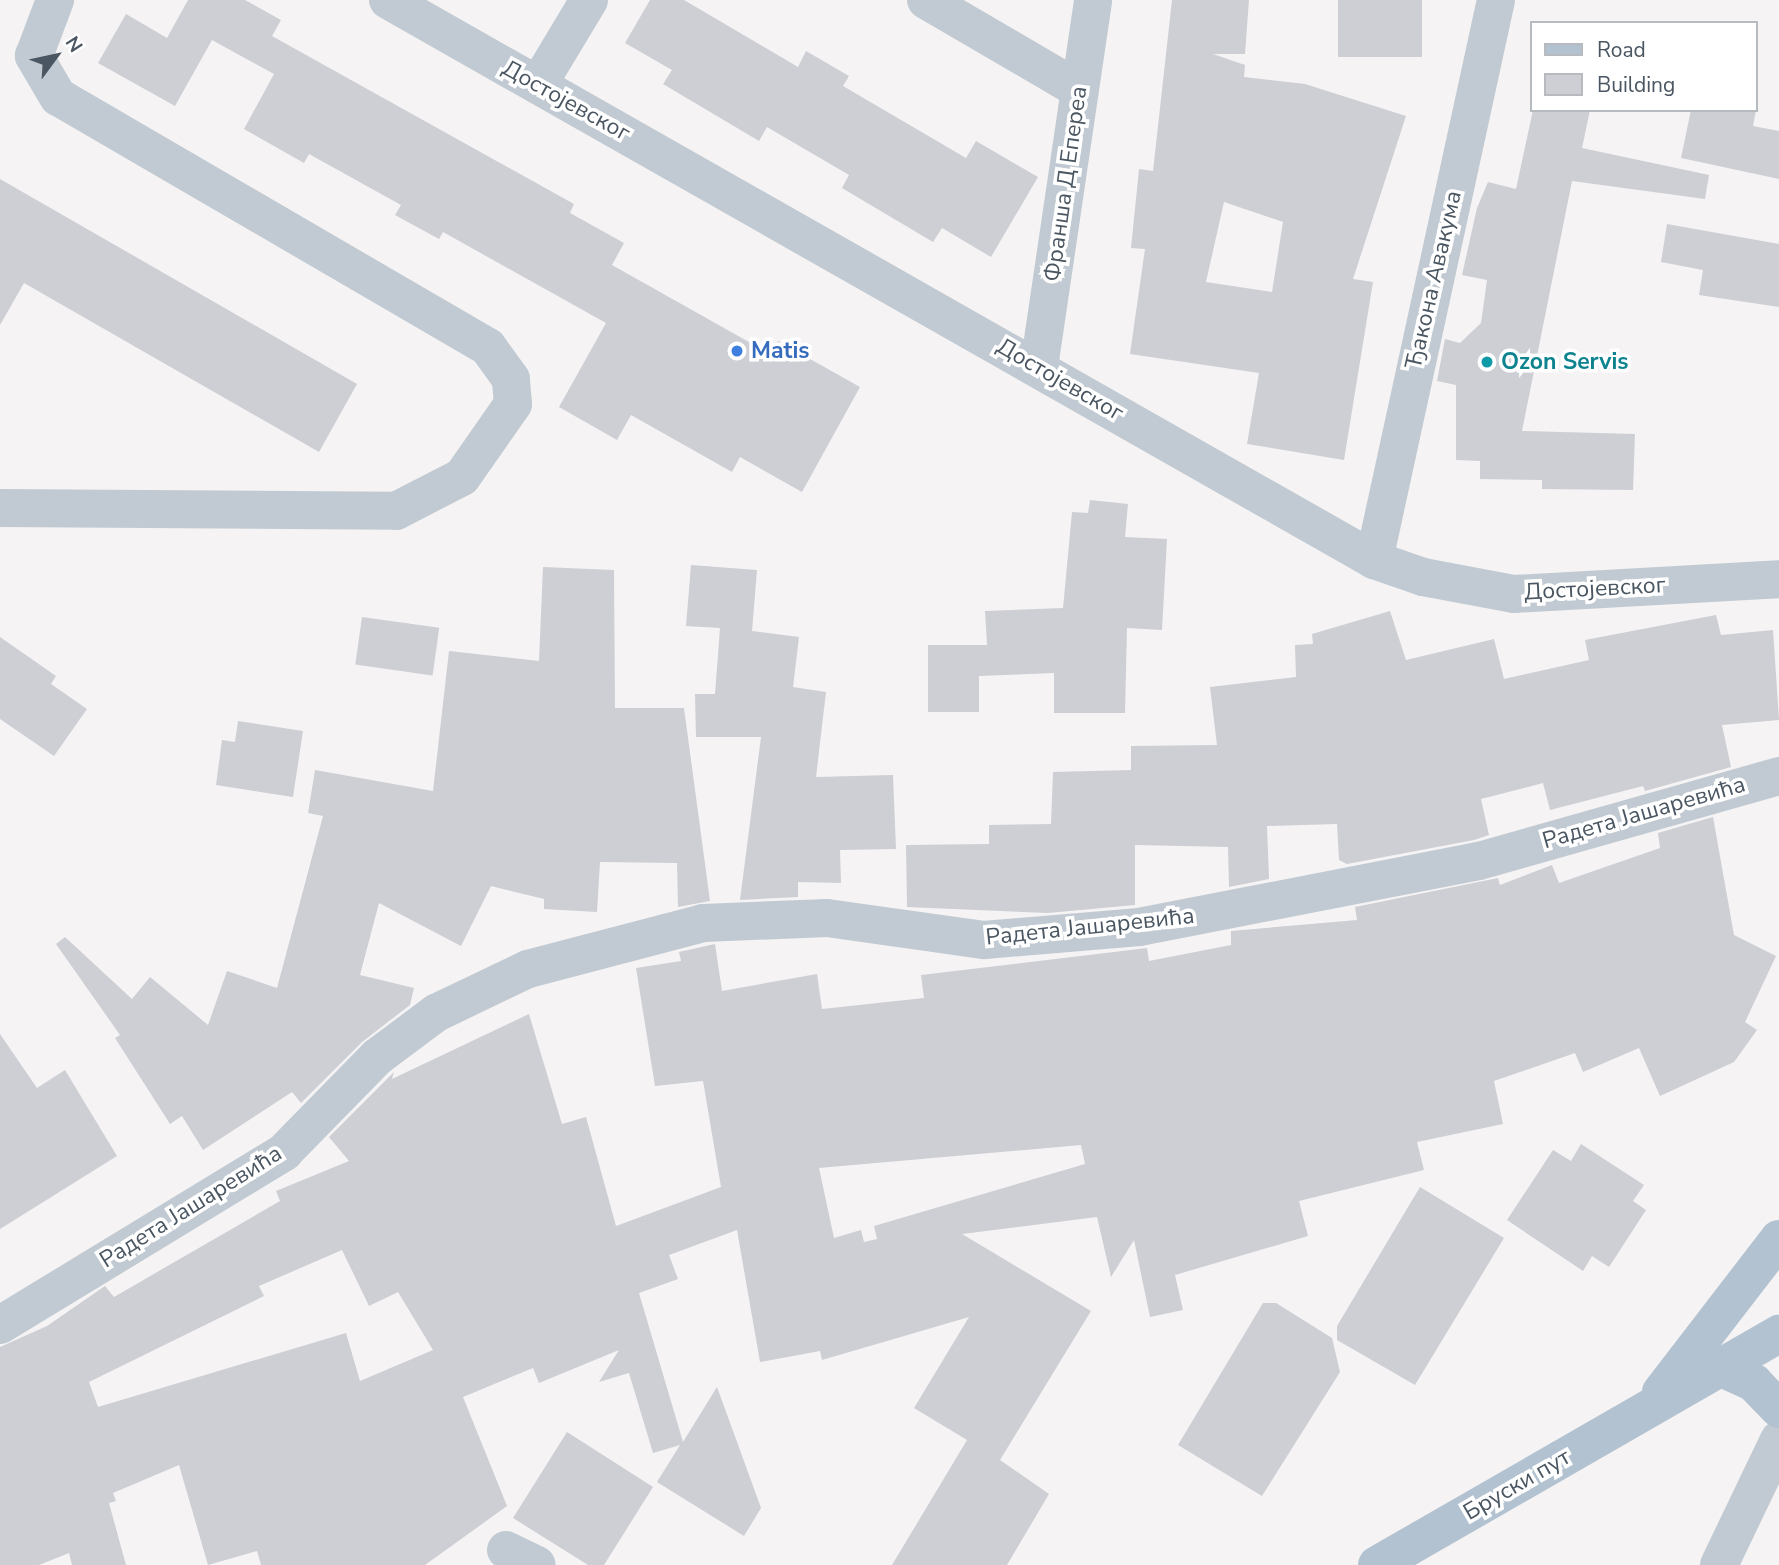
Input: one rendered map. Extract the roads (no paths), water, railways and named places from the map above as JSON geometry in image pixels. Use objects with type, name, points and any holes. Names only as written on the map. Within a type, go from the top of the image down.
[{"type":"main road","name":"Бруски пут","points":[[1654,1402],[1779,1239]]},
{"type":"main road","name":"Бруски пут","points":[[1377,1565],[1654,1402],[1721,1368],[1779,1334]]},
{"type":"main road","points":[[1721,1368],[1754,1382],[1779,1409]]},
{"type":"street","points":[[0,508],[396,511],[440,494],[462,477],[513,404],[511,379],[488,347],[58,96],[34,56],[55,0]]},
{"type":"street","name":"Достојевског","points":[[388,0],[1039,367],[1374,560],[1423,577],[1514,593],[1779,579]]},
{"type":"street","points":[[538,85],[589,0]]},
{"type":"street","points":[[926,0],[1080,90]]},
{"type":"street","name":"Франша Д Епереа","points":[[1039,367],[1093,0]]},
{"type":"street","name":"Ђакона Авакума","points":[[1374,560],[1496,0]]},
{"type":"street","name":"Радета Јашаревића","points":[[0,1325],[284,1152],[377,1057],[436,1013],[528,969],[703,923],[827,918],[984,940],[1139,927],[1479,861],[1779,776]]},
{"type":"street","points":[[1719,1565],[1779,1440]]},
{"type":"place","name":"Matis","points":[[737,351]]},
{"type":"place","name":"Ozon Servis","points":[[1487,362]]}]
